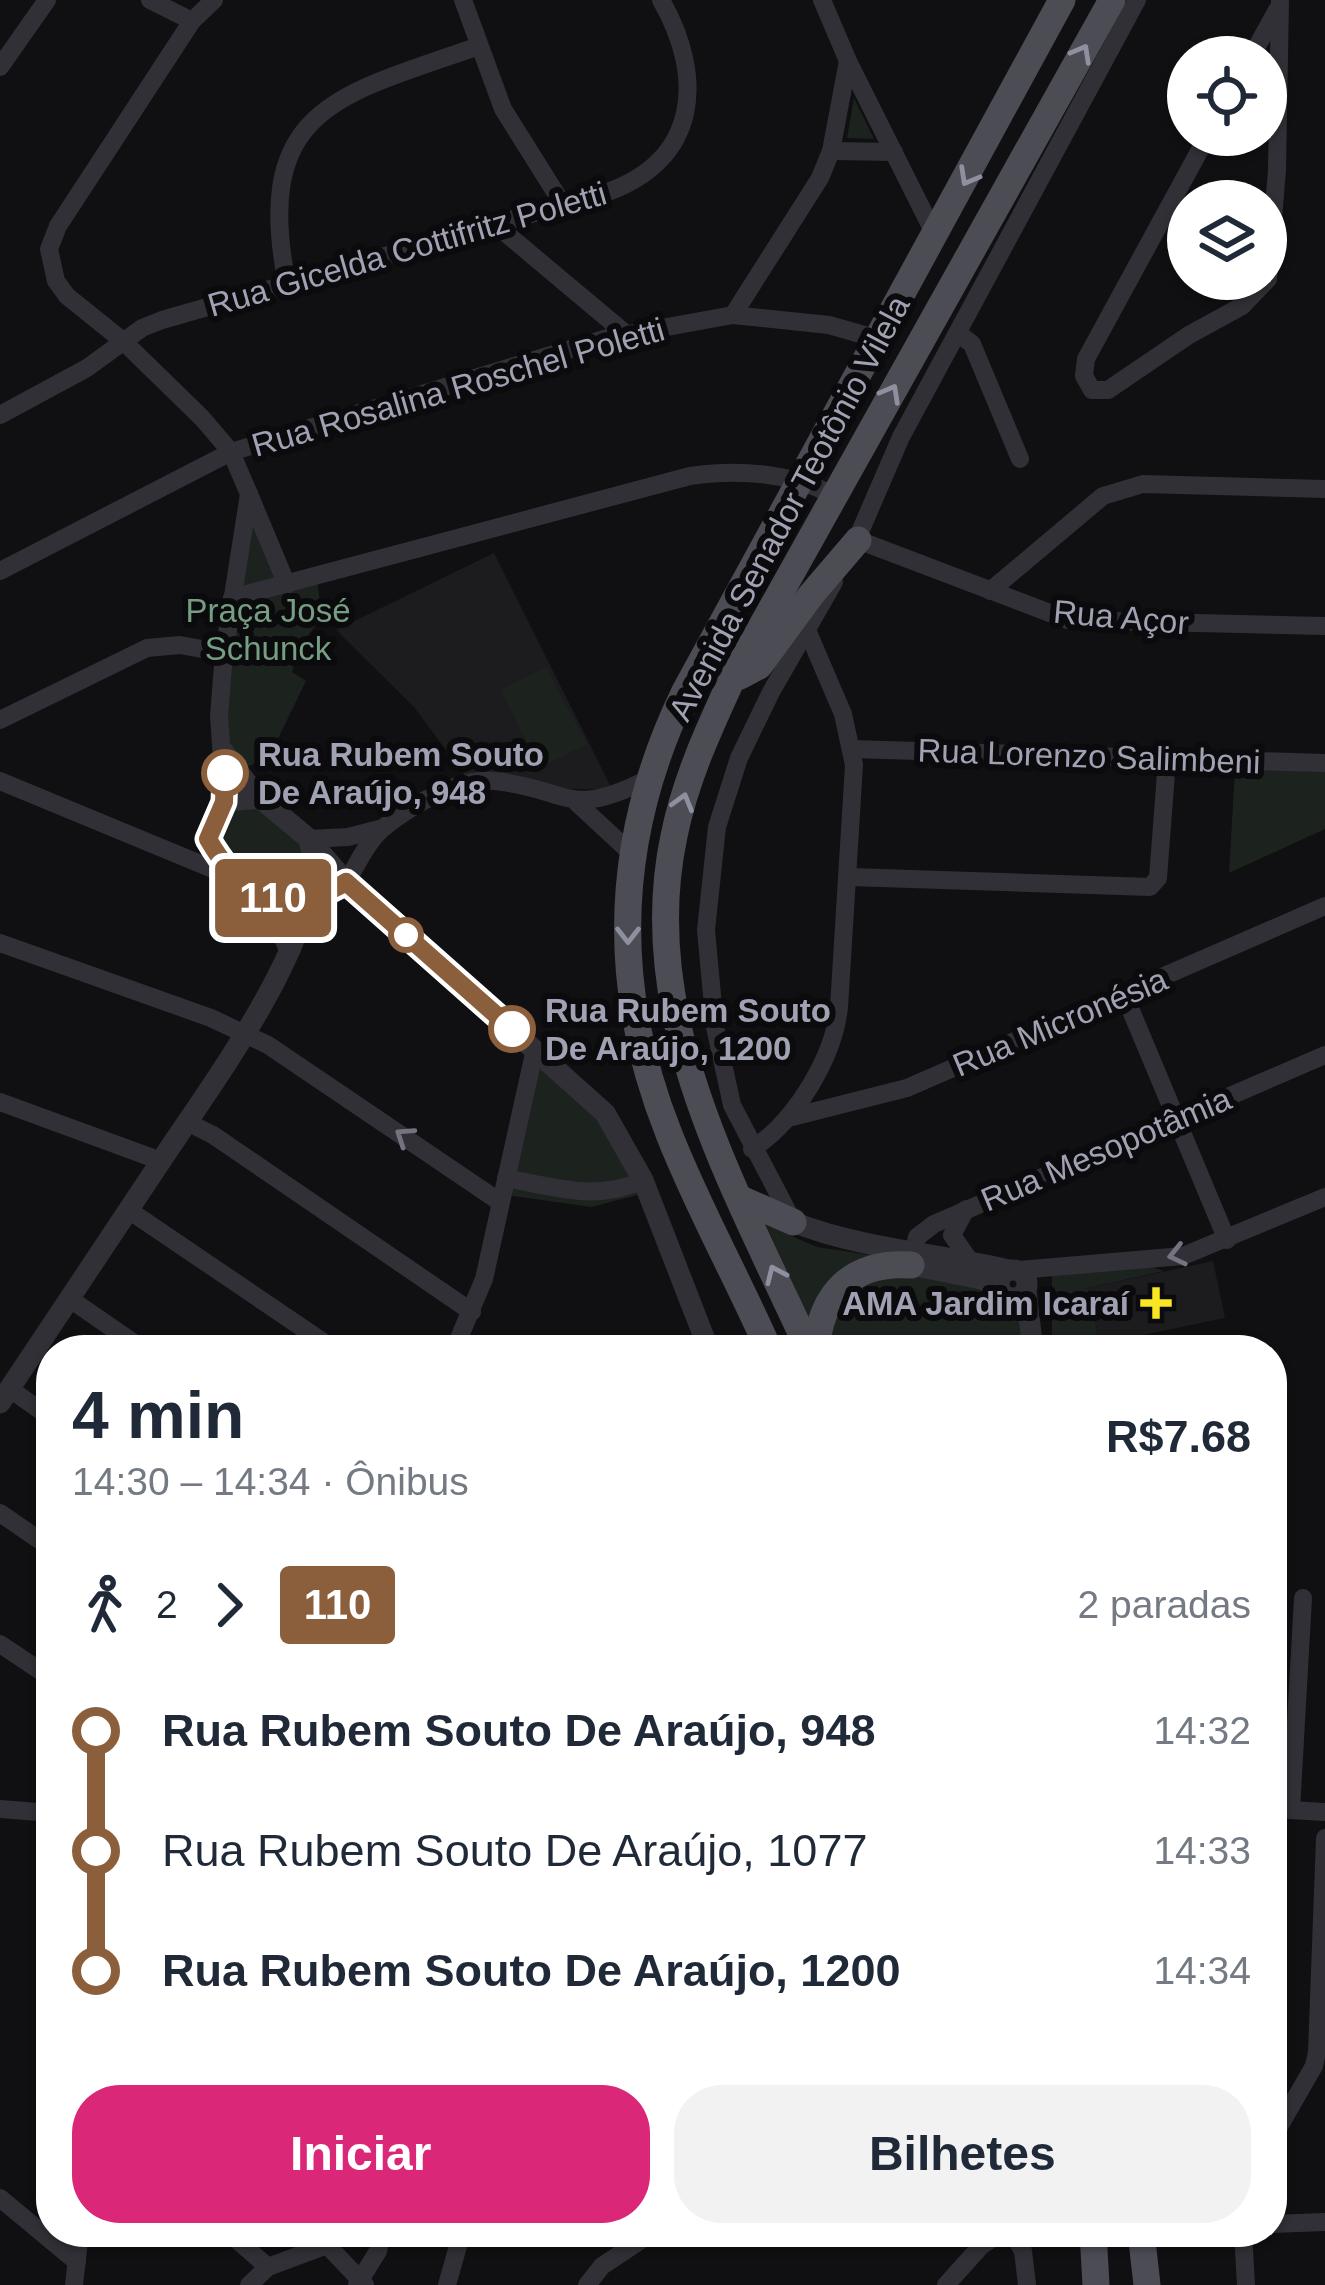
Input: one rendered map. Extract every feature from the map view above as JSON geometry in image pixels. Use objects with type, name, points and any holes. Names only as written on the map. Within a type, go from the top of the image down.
[{"type":"main road","name":"Avenida Senador Teotônio Vilela","points":[[762,1335],[670,1136],[644,1059],[627,957],[631,853],[658,748],[684,693],[1062,0]]},
{"type":"main road","name":"Avenida Senador Teotônio Vilela","points":[[805,1335],[690,1078],[670,990],[665,934],[666,885],[682,801],[731,681],[1112,0]]},
{"type":"main road","points":[[731,681],[759,666],[858,540]]},
{"type":"main road","points":[[741,1198],[793,1222]]},
{"type":"main road","points":[[817,1335],[823,1314],[846,1282],[872,1266],[912,1258]]},
{"type":"main road","points":[[1094,2247],[1096,2285]]},
{"type":"main road","points":[[1143,2247],[1147,2285]]},
{"type":"street","points":[[0,67],[47,0]]},
{"type":"street","points":[[150,0],[192,21]]},
{"type":"street","points":[[214,0],[192,21],[58,226],[50,249],[51,270],[67,296],[173,388],[231,452],[287,585]]},
{"type":"street","points":[[463,0],[512,128],[562,203]]},
{"type":"street","name":"Rua Gicelda Cottifritz Poletti","points":[[0,415],[50,390],[162,320],[630,184],[671,151],[687,106],[686,71],[677,33],[661,0]]},
{"type":"street","points":[[822,0],[935,235]]},
{"type":"street","name":"Avenida Senador Teotônio Vilela","points":[[793,1222],[732,1105],[715,1027],[706,930],[717,827],[739,758],[858,540],[901,437],[1138,0]]},
{"type":"street","points":[[1262,36],[1279,3]]},
{"type":"street","points":[[1279,3],[1279,36]]},
{"type":"street","points":[[287,284],[279,236],[280,179],[300,134],[333,102],[358,88],[478,46]]},
{"type":"street","points":[[733,315],[806,205],[831,151],[848,61]]},
{"type":"street","points":[[831,151],[894,152]]},
{"type":"street","points":[[1197,156],[1086,359],[1087,385],[1099,392],[1262,290],[1270,268],[1277,156]]},
{"type":"street","points":[[496,225],[626,334]]},
{"type":"street","name":"Rua Rosalina Roschel Poletti","points":[[0,572],[231,452],[626,334],[733,315],[830,325],[878,339]]},
{"type":"street","points":[[959,334],[972,344],[1020,459]]},
{"type":"street","points":[[232,598],[690,476],[739,472],[802,480],[833,495]]},
{"type":"street","points":[[990,591],[1116,489],[1143,484],[1325,489]]},
{"type":"street","points":[[174,851],[208,839],[224,802],[219,716],[224,653],[249,494]]},
{"type":"street","name":"Rua Açor","points":[[858,540],[1068,620],[1325,626]]},
{"type":"street","points":[[752,1149],[788,1118],[817,1071],[838,1022],[850,877],[852,749],[831,680],[807,630]]},
{"type":"street","points":[[0,720],[147,648],[181,645],[224,653]]},
{"type":"street","points":[[222,746],[260,797],[309,839],[346,882],[604,1113],[643,1180],[703,1335]]},
{"type":"street","name":"Rua Lorenzo Salimbeni","points":[[852,749],[1325,763]]},
{"type":"street","points":[[850,877],[1150,886],[1157,878],[1167,760]]},
{"type":"street","points":[[2,778],[232,877],[258,896],[280,923],[290,950]]},
{"type":"street","points":[[309,839],[348,837],[383,828],[473,782],[498,782],[577,802],[608,797],[648,779]]},
{"type":"street","points":[[224,802],[260,797]]},
{"type":"street","points":[[577,802],[631,853]]},
{"type":"street","points":[[258,896],[308,901],[346,882],[383,828]]},
{"type":"street","points":[[208,839],[232,877]]},
{"type":"street","points":[[46,1335],[245,1033],[290,950],[314,868],[309,839]]},
{"type":"street","name":"Rua Micronésia","points":[[788,1118],[907,1088],[1325,906]]},
{"type":"street","points":[[0,943],[245,1033],[500,1202]]},
{"type":"street","points":[[1124,994],[1227,1240]]},
{"type":"street","points":[[461,1335],[484,1280],[535,1049]]},
{"type":"street","name":"Rua Mesopotâmia","points":[[912,1258],[922,1231],[966,1208],[1325,1055]]},
{"type":"street","points":[[1,1104],[160,1161]]},
{"type":"street","points":[[187,1122],[472,1312]]},
{"type":"street","points":[[506,1178],[592,1193],[623,1190],[643,1180]]},
{"type":"street","points":[[793,1222],[981,1279],[1013,1283],[1163,1260],[1227,1240],[1325,1197]]},
{"type":"street","points":[[966,1208],[952,1235],[970,1261]]},
{"type":"street","points":[[130,1211],[312,1335]]},
{"type":"street","points":[[912,1258],[970,1261],[1013,1283],[1030,1335]]},
{"type":"street","points":[[70,1299],[122,1335]]},
{"type":"street","points":[[36,1350],[5,1396],[36,1411]]},
{"type":"street","points":[[0,1513],[36,1538]]},
{"type":"street","points":[[1287,1762],[1303,1598]]},
{"type":"street","points":[[0,1644],[36,1668]]},
{"type":"street","points":[[0,1809],[36,1812]]},
{"type":"street","points":[[1287,1809],[1325,1812]]},
{"type":"street","points":[[1287,2113],[1317,2052],[1325,1838]]},
{"type":"street","points":[[0,2198],[36,2228]]},
{"type":"street","points":[[1287,2223],[1325,2222]]},
{"type":"street","points":[[59,2247],[77,2262]]},
{"type":"street","points":[[74,2285],[78,2247]]},
{"type":"street","points":[[245,2247],[268,2267]]},
{"type":"street","points":[[249,2285],[268,2267],[309,2247]]},
{"type":"street","points":[[334,2247],[361,2284],[379,2247]]},
{"type":"street","points":[[447,2285],[458,2247]]},
{"type":"street","points":[[586,2285],[602,2266],[630,2247]]},
{"type":"street","points":[[946,2285],[981,2247]]},
{"type":"street","points":[[1020,2247],[1027,2285]]},
{"type":"street","points":[[1244,2247],[1246,2285]]},
{"type":"shaded area","points":[[494,553],[612,789],[555,789],[466,777],[414,707],[336,630]]},
{"type":"shaded area","name":"AMA Jardim Icaraí","points":[[1213,1261],[1225,1318],[1143,1335],[1098,1335],[1088,1288]]},
{"type":"green space","points":[[854,98],[874,139],[847,138]]},
{"type":"green space","points":[[250,500],[293,582],[235,594]]},
{"type":"green space","name":"Praça José Schunck","points":[[317,580],[322,617],[298,649],[292,672],[306,681],[269,757],[242,769],[225,748],[235,599]]},
{"type":"green space","points":[[546,667],[587,744],[539,768],[501,690]]},
{"type":"green space","points":[[1235,770],[1325,770],[1325,829],[1229,873]]},
{"type":"green space","points":[[249,798],[306,839],[300,890],[285,895],[236,878],[217,848],[227,806]]},
{"type":"green space","points":[[539,1059],[600,1115],[642,1194],[591,1207],[507,1195]]},
{"type":"green space","points":[[766,1225],[817,1247],[905,1260],[875,1263],[812,1325]]},
{"type":"green space","points":[[1151,1267],[1164,1271],[1088,1288],[1098,1335],[1052,1335],[1052,1272]]},
{"type":"green space","points":[[906,1273],[991,1289],[1017,1315],[1026,1335],[830,1335],[842,1302],[872,1283]]},
{"type":"bus line","name":"110","points":[[225,773],[224,802],[208,839],[232,877],[258,896],[290,901],[308,901],[346,882],[512,1029]]},
{"type":"place","name":"Rua Rubem Souto De Araújo, 948","points":[[225,773]]},
{"type":"place","name":"Rua Rubem Souto De Araújo, 1200","points":[[512,1029]]},
{"type":"place","name":"AMA Jardim Icaraí","points":[[1156,1303]]}]
